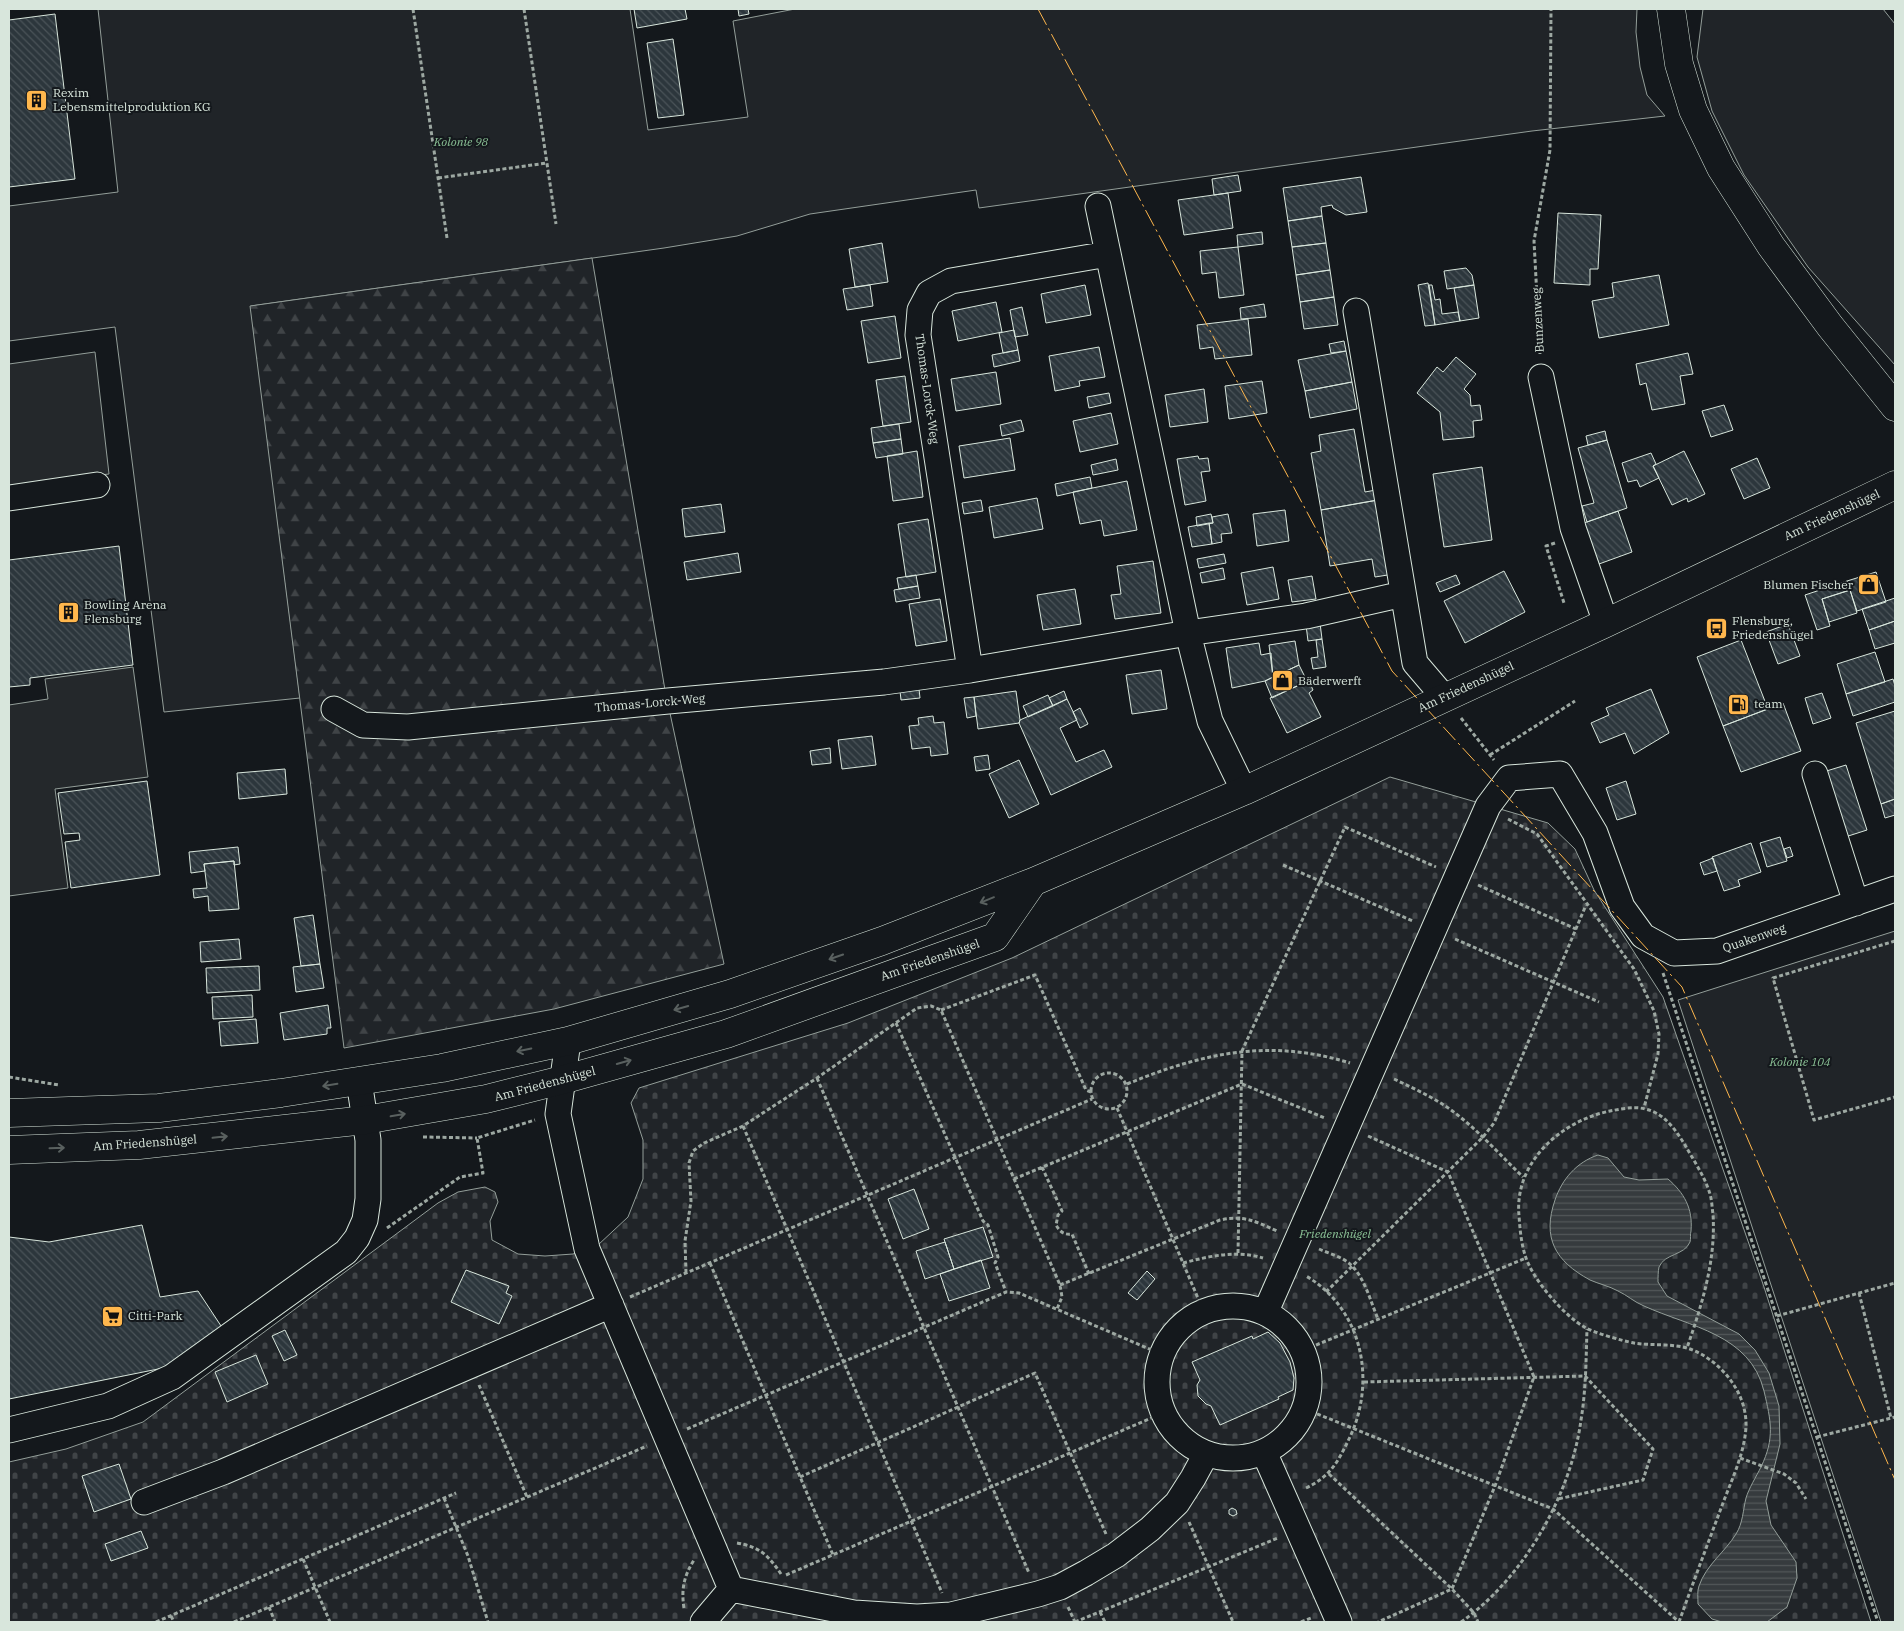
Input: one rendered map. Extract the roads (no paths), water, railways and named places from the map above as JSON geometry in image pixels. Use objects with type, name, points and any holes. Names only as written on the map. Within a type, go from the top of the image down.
[{"type":"main road","points":[[1671,9],[1679,64],[1693,110],[1720,168],[1777,254],[1830,326],[1895,407]]},
{"type":"main road","points":[[1676,38],[1688,9]]},
{"type":"main road","name":"Am Friedenshügel","points":[[9,1113],[159,1108],[281,1093],[442,1068],[568,1041],[739,991],[882,941],[1033,882],[1244,791],[1606,623],[1895,485]]},
{"type":"main road","name":"Am Friedenshügel","points":[[9,1150],[138,1145],[365,1120],[486,1099],[562,1080],[726,1034],[995,937],[1033,882]]},
{"type":"street","points":[[1098,206],[1188,633],[1210,721],[1244,791]]},
{"type":"street","name":"Thomas-Lorck-Weg","points":[[970,670],[918,335],[920,310],[929,293],[950,281],[1108,254]]},
{"type":"street","points":[[1356,311],[1415,663],[1444,697]]},
{"type":"street","points":[[1541,377],[1573,528],[1606,623]]},
{"type":"street","points":[[9,498],[97,485]]},
{"type":"street","name":"Thomas-Lorck-Weg","points":[[334,709],[363,725],[408,727],[884,682],[1306,616],[1404,594]]},
{"type":"street","name":"Quakenweg","points":[[1266,1310],[1486,811],[1509,778],[1560,774],[1595,833],[1622,907],[1643,936],[1674,953],[1716,951],[1895,889]]},
{"type":"street","points":[[1815,774],[1856,903]]},
{"type":"street","points":[[568,1041],[558,1114],[587,1249],[732,1589]]},
{"type":"street","points":[[9,1430],[108,1406],[172,1377],[346,1252],[357,1238],[365,1220],[368,1199],[368,1140],[359,1081]]},
{"type":"street","points":[[144,1502],[223,1472],[611,1305]]},
{"type":"street","points":[[1231,1305],[1266,1310],[1286,1326],[1304,1350],[1310,1380],[1305,1409],[1289,1435],[1264,1452],[1235,1459],[1206,1454],[1180,1438],[1163,1413],[1156,1384],[1161,1354],[1177,1329],[1203,1310],[1231,1305]]},
{"type":"street","points":[[1264,1452],[1338,1622]]},
{"type":"street","points":[[694,1618],[732,1589],[854,1614],[916,1617],[951,1614],[1038,1594],[1060,1587],[1116,1555],[1150,1529],[1177,1503],[1206,1454]]},
{"type":"place","name":"Rexim Lebensmittelproduktion KG","points":[[37,100]]},
{"type":"place","name":"Blumen Fischer","points":[[1869,585]]},
{"type":"place","name":"Bowling Arena Flensburg","points":[[68,612]]},
{"type":"place","name":"Flensburg, Friedenshügel","points":[[1716,628]]},
{"type":"place","name":"Bäderwerft","points":[[1282,681]]},
{"type":"place","name":"team","points":[[1738,704]]},
{"type":"place","name":"Citti-Park","points":[[112,1316]]},
{"type":"park label","name":"Kolonie 98","points":[[461,142]]},
{"type":"park label","name":"Kolonie 104","points":[[1800,1062]]},
{"type":"park label","name":"Friedenshügel","points":[[1335,1234]]}]
